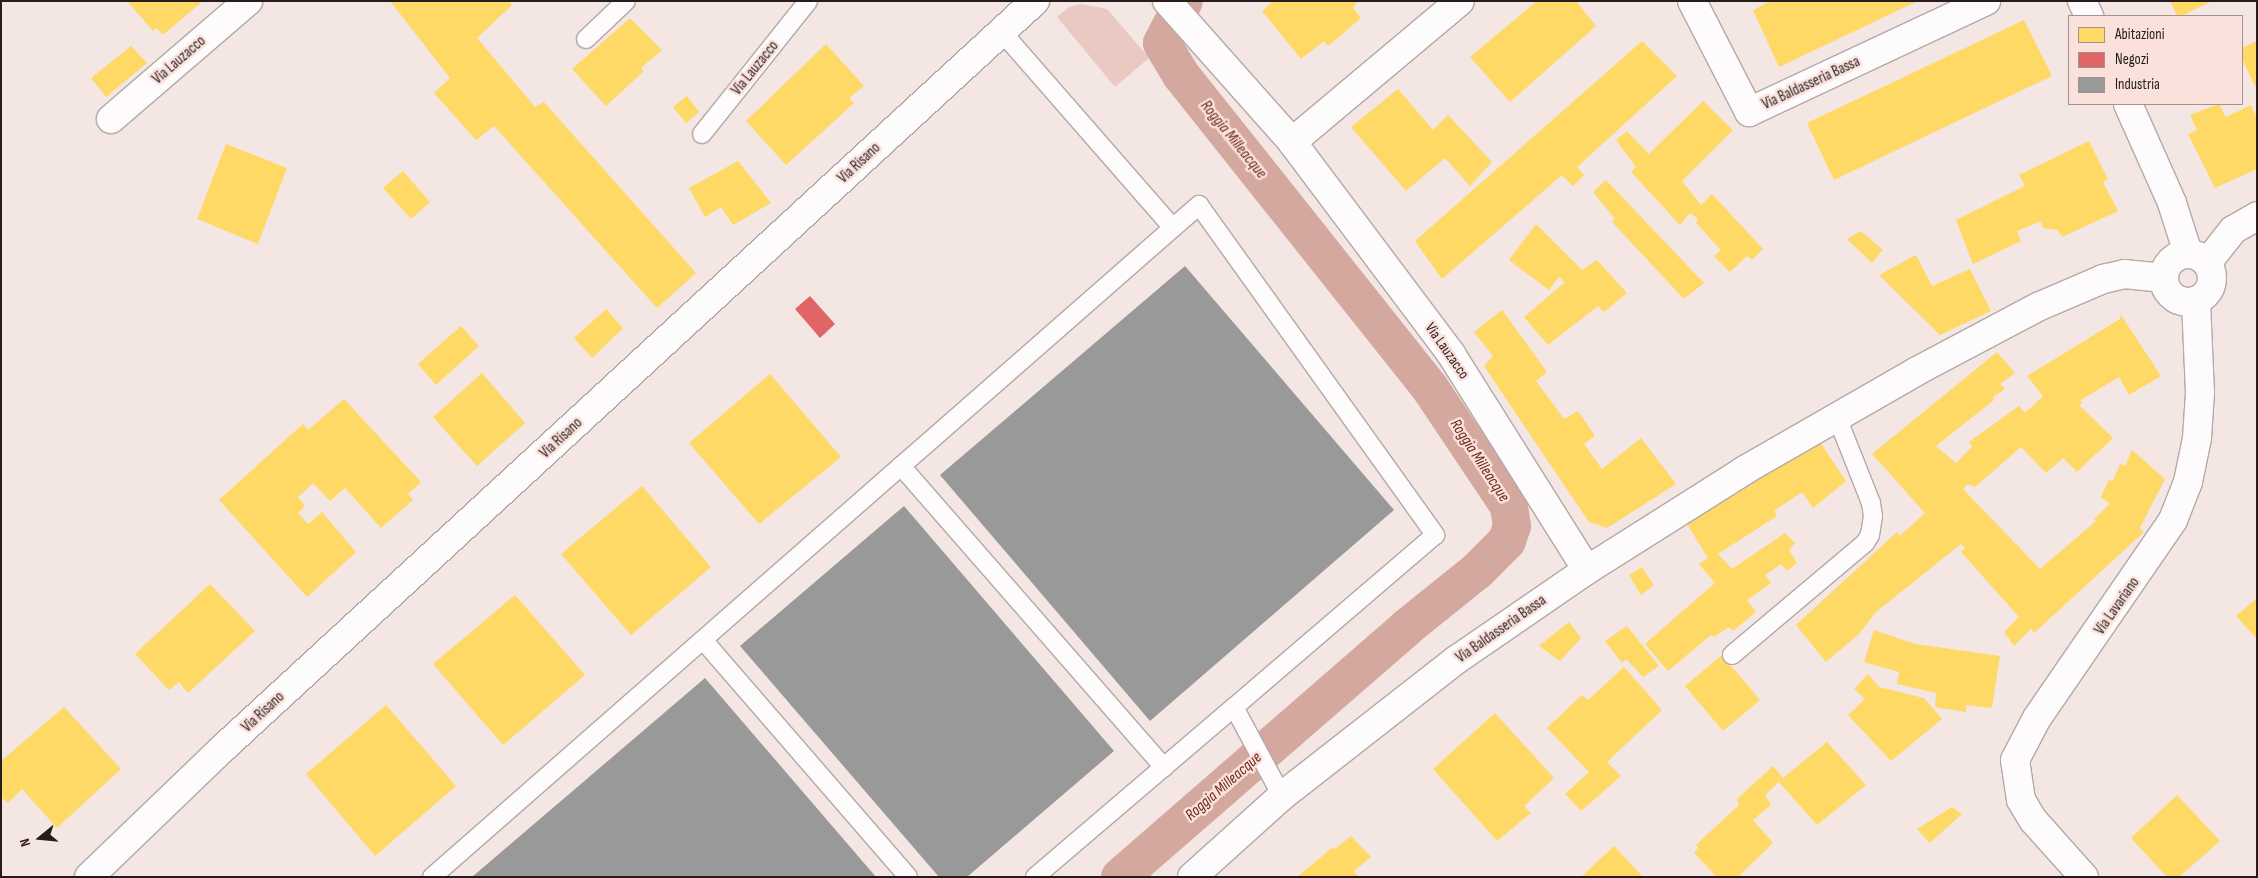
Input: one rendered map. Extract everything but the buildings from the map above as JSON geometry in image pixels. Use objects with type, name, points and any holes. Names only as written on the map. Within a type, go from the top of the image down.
[{"type":"street","name":"Via Lauzacco","points":[[111,119],[248,1]]},
{"type":"street","name":"Via Risano","points":[[90,877],[237,736],[1035,1]]},
{"type":"street","name":"Via Lauzacco","points":[[1167,1],[1292,142],[1451,354],[1587,570]]},
{"type":"street","points":[[1292,142],[1460,1]]},
{"type":"street","name":"Via Baldasseria Bassa","points":[[1692,1],[1749,112],[1986,1]]},
{"type":"street","points":[[2082,1],[2089,15]]},
{"type":"street","points":[[2128,105],[2198,258],[2213,280],[2210,290],[2196,300],[2175,298],[2164,278],[2171,261],[2198,258],[2234,230],[2257,216]]},
{"type":"street","name":"Via Baldasseria Bassa","points":[[1192,877],[1277,788],[1456,660],[1587,570],[1745,470],[1837,417],[2040,306],[2102,279],[2124,274],[2164,278]]},
{"type":"street","name":"Via Lavariano","points":[[2084,877],[2033,820],[2021,800],[2014,760],[2021,742],[2173,520],[2188,482],[2197,438],[2200,393],[2196,300]]},
{"type":"lane","points":[[586,39],[626,1]]},
{"type":"lane","name":"Via Lauzacco","points":[[702,134],[808,1]]},
{"type":"lane","points":[[1002,32],[1173,228]]},
{"type":"lane","points":[[432,877],[1199,205],[1435,535],[1035,877]]},
{"type":"lane","points":[[1732,655],[1865,543],[1870,535],[1873,516],[1871,503],[1837,417]]},
{"type":"lane","points":[[901,466],[1164,767]]},
{"type":"lane","points":[[703,640],[908,877]]},
{"type":"lane","points":[[1234,707],[1277,788]]},
{"type":"shaded area","points":[[1081,4],[1107,9],[1149,58],[1115,87],[1057,17],[1069,7]]},
{"type":"waterway","name":"Roggia Milleacque","points":[[1120,877],[1406,628],[1477,571],[1507,541],[1512,526],[1509,506],[1430,388],[1181,75],[1162,43],[1184,1]]}]
